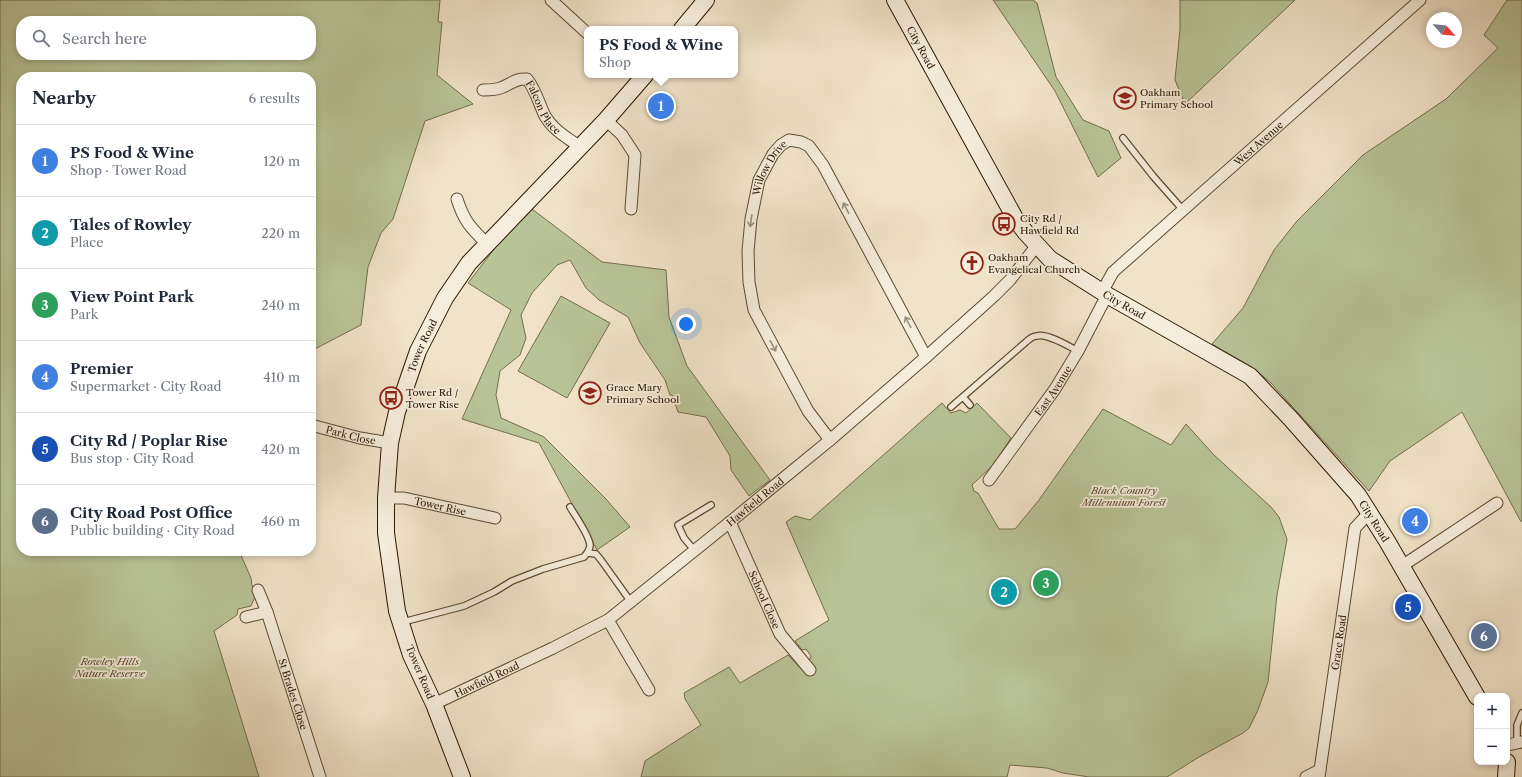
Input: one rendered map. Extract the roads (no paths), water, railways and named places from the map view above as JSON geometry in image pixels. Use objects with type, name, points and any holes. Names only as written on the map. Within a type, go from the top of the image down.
[{"type":"street","points":[[551,0],[584,30]]},
{"type":"street","points":[[560,9],[567,0]]},
{"type":"street","points":[[684,26],[706,0]]},
{"type":"street","name":"City Road","points":[[895,0],[1016,220],[1037,246],[1050,259],[1104,293],[1250,376],[1291,419],[1358,495],[1402,566],[1474,693]]},
{"type":"street","name":"West Avenue","points":[[1104,293],[1113,272],[1420,0]]},
{"type":"street","name":"Falcon Place","points":[[483,90],[501,88],[520,78],[527,79],[532,84],[546,117],[555,128],[580,147]]},
{"type":"street","name":"Tower Road","points":[[462,777],[434,704],[411,655],[397,611],[386,533],[386,498],[390,443],[397,412],[418,351],[445,298],[469,262],[606,120],[639,78]]},
{"type":"street","points":[[606,120],[622,135],[635,155],[631,209]]},
{"type":"street","name":"Willow Drive","points":[[830,440],[808,411],[754,310],[749,282],[748,252],[759,180],[773,154],[781,145],[789,140],[801,142],[809,146],[823,165],[926,356]]},
{"type":"street","points":[[457,199],[462,214],[469,226],[486,243]]},
{"type":"street","name":"Hawfield Road","points":[[434,704],[553,648],[608,620],[830,440],[994,296],[1010,280],[1037,246]]},
{"type":"street","name":"East Avenue","points":[[989,480],[1055,389],[1078,351],[1104,293]]},
{"type":"street","name":"Park Close","points":[[316,426],[360,438],[390,443]]},
{"type":"street","name":"Tower Rise","points":[[386,498],[404,498],[494,518]]},
{"type":"street","points":[[1402,566],[1497,503]]},
{"type":"street","name":"Grace Road","points":[[1320,773],[1355,528],[1369,513]]},
{"type":"street","name":"School Close","points":[[730,522],[780,634],[810,670]]},
{"type":"street","name":"St Brades Close","points":[[258,590],[267,612],[320,777]]},
{"type":"street","points":[[246,618],[267,612]]},
{"type":"street","points":[[608,620],[649,690]]},
{"type":"street","points":[[1506,777],[1507,765]]},
{"type":"street","points":[[1306,777],[1320,773]]},
{"type":"lane","points":[[1123,138],[1153,176],[1183,210]]},
{"type":"lane","points":[[952,407],[1026,342],[1035,336],[1042,335],[1049,337],[1078,351]]},
{"type":"lane","points":[[963,397],[970,405]]},
{"type":"lane","points":[[695,551],[684,538],[678,525],[711,505]]},
{"type":"lane","points":[[401,622],[464,606],[494,592],[512,581],[543,569],[584,557],[588,553],[590,546],[570,507]]},
{"type":"lane","points":[[588,553],[596,554],[631,602]]},
{"type":"lane","points":[[1515,743],[1517,726],[1522,713]]},
{"type":"place","name":"Oakham Primary School","points":[[1125,98]]},
{"type":"place","name":"PS Food & Wine","points":[[661,106]]},
{"type":"place","name":"City Rd / Hawfield Rd","points":[[1004,224]]},
{"type":"place","name":"Oakham Evangelical Church","points":[[972,263]]},
{"type":"place","name":"Grace Mary Primary School","points":[[590,393]]},
{"type":"place","name":"Tower Rd / Tower Rise","points":[[391,398]]},
{"type":"place","name":"Premier","points":[[1415,521]]},
{"type":"place","name":"View Point Park","points":[[1046,583]]},
{"type":"place","name":"Tales of Rowley","points":[[1004,592]]},
{"type":"place","name":"City Rd / Poplar Rise","points":[[1408,607]]},
{"type":"place","name":"City Road Post Office","points":[[1484,636]]},
{"type":"park label","name":"Black Country Millennium Forest","points":[[1124,496]]},
{"type":"park label","name":"Rowley Hills Nature Reserve","points":[[110,666]]}]
